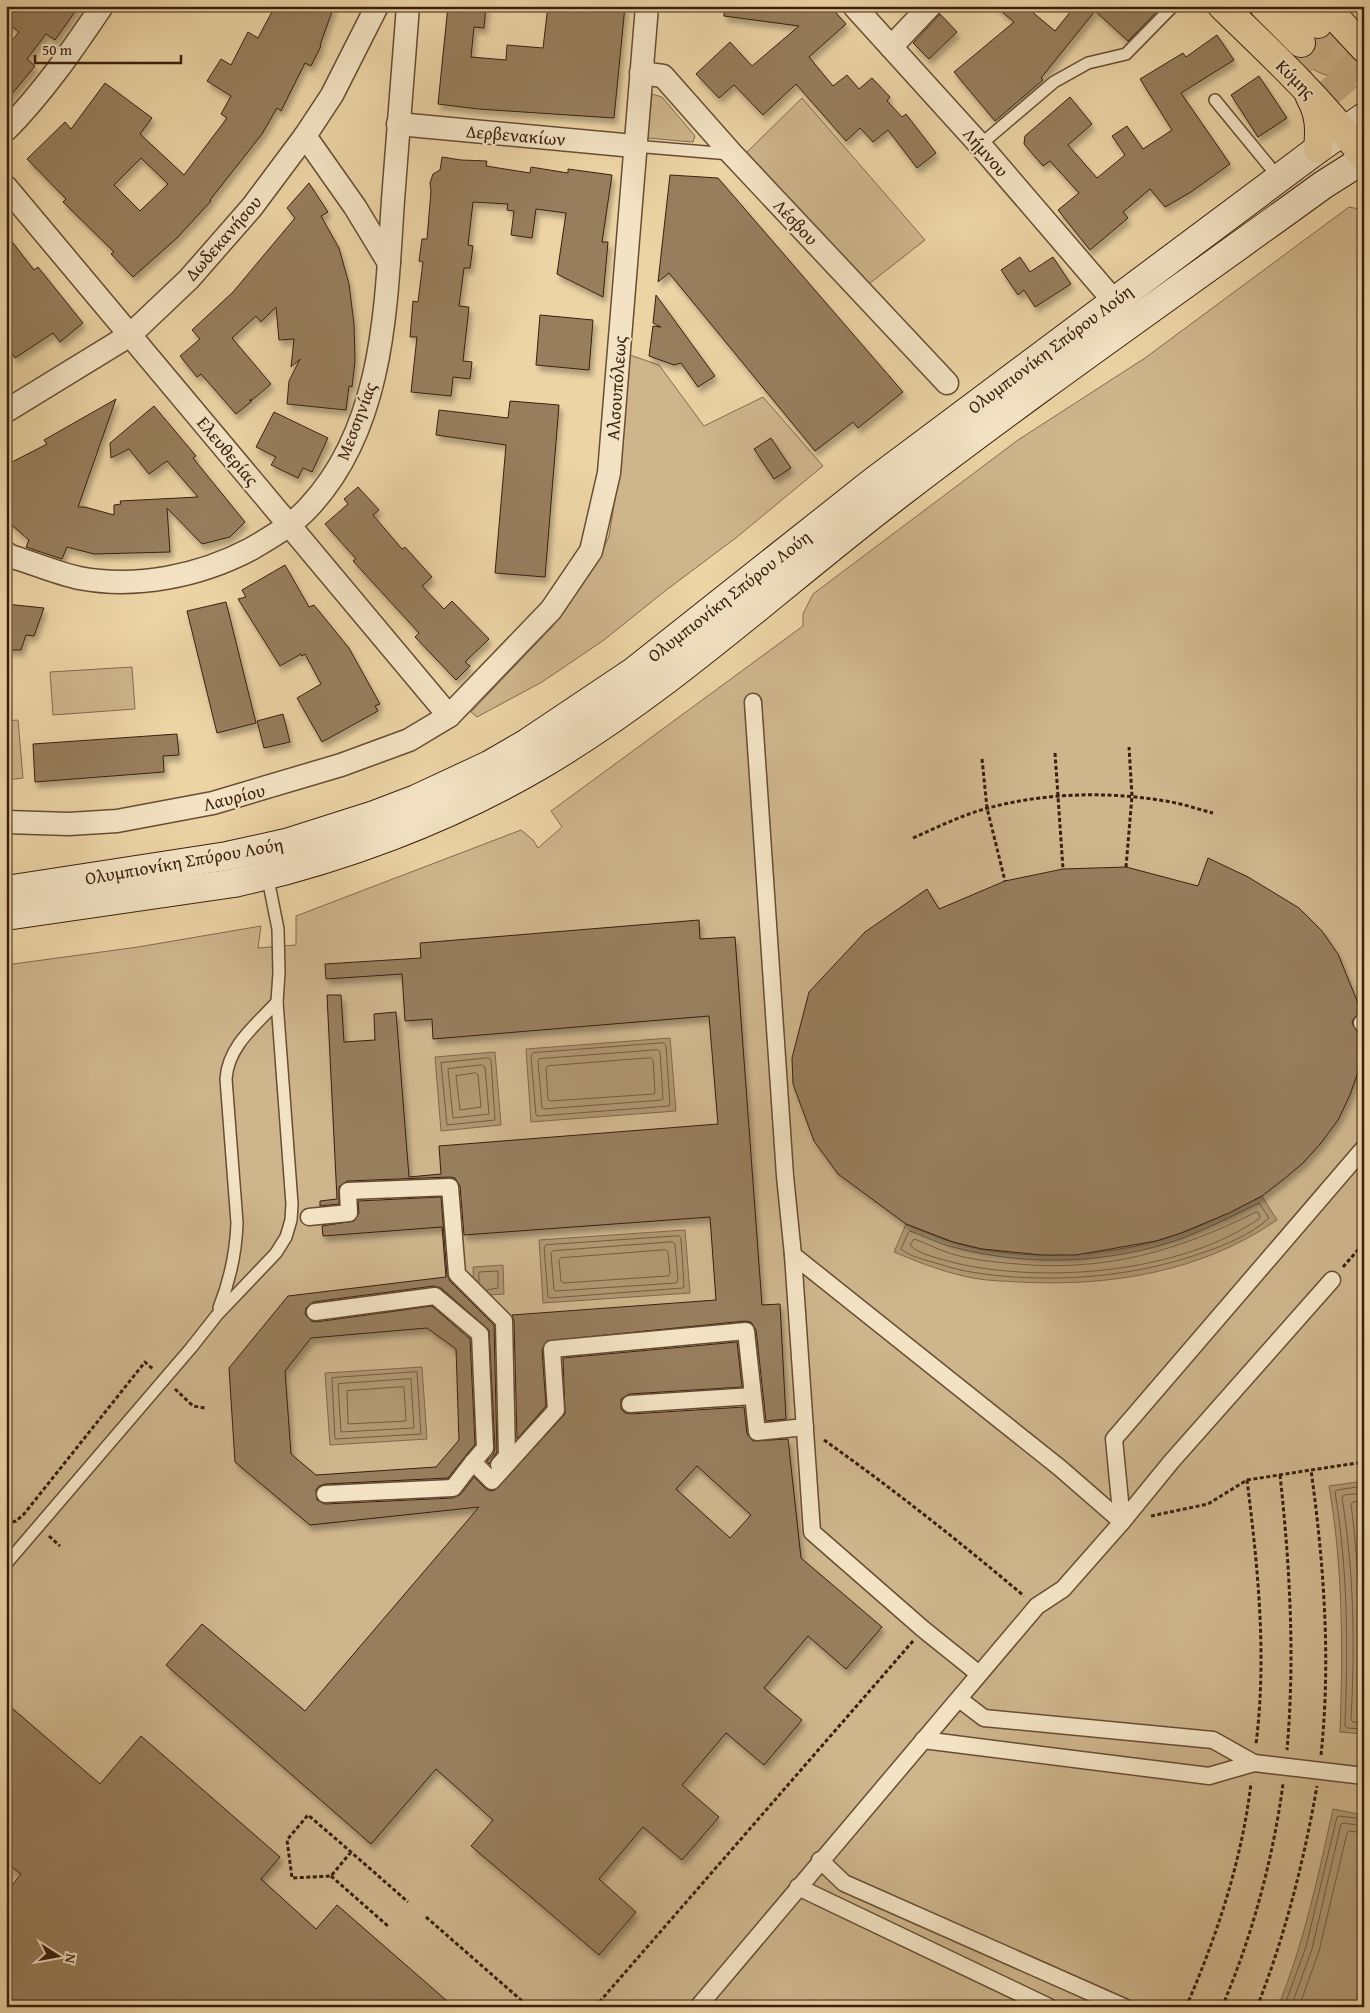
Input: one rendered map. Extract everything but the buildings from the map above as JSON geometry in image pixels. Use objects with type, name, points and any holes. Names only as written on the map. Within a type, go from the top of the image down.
[{"type":"main road","name":"Κύμης","points":[[1222,6],[1304,85],[1354,124],[1364,158]]},
{"type":"main road","name":"Κύμης","points":[[1264,6],[1311,20],[1364,48]]},
{"type":"main road","points":[[1304,85],[1316,108],[1320,123],[1318,149]]},
{"type":"main road","name":"Ολυμπιονίκη Σπύρου Λούη","points":[[6,916],[234,883],[264,862],[333,828],[416,799],[489,765],[542,733],[633,672],[874,481],[1354,124]]},
{"type":"main road","name":"Ολυμπιονίκη Σπύρου Λούη","points":[[6,890],[227,856],[264,862],[360,846],[426,822],[520,777],[586,736],[685,664],[925,475],[1315,191],[1364,158]]},
{"type":"street","points":[[6,130],[23,113],[102,6]]},
{"type":"street","name":"Δωδεκανήσου","points":[[6,410],[130,335],[189,278],[252,207],[305,136],[332,95],[377,6]]},
{"type":"street","name":"Μεσσηνίας","points":[[8,555],[79,578],[109,581],[146,580],[179,576],[218,565],[273,536],[309,508],[332,478],[351,444],[362,418],[373,382],[379,352],[389,263],[408,6]]},
{"type":"street","name":"Αλσουπόλεως","points":[[449,716],[551,610],[592,551],[609,473],[634,146],[647,6]]},
{"type":"street","name":"Λήμνου","points":[[854,6],[980,145],[1114,301]]},
{"type":"street","points":[[891,47],[930,6]]},
{"type":"street","name":"Λέσβου","points":[[641,73],[663,76],[732,154],[947,383]]},
{"type":"street","name":"Δερβενακίων","points":[[398,124],[634,146]]},
{"type":"street","points":[[305,136],[355,207],[389,263]]},
{"type":"street","name":"Ελευθερίας","points":[[6,187],[449,716]]},
{"type":"street","points":[[753,702],[784,1166],[793,1255],[812,1532],[923,1629],[980,1674]]},
{"type":"street","name":"Λαυρίου","points":[[6,822],[69,824],[117,820],[213,803],[333,768],[409,740],[449,716]]},
{"type":"street","points":[[1122,1522],[1114,1439],[1364,1148]]},
{"type":"street","points":[[309,1217],[349,1214],[348,1191],[450,1187],[457,1274],[504,1321],[507,1456],[489,1478]]},
{"type":"street","points":[[793,1255],[1060,1468],[1122,1522]]},
{"type":"street","points":[[706,2004],[820,1860],[1037,1606],[1063,1589],[1122,1522],[1171,1462],[1332,1280]]},
{"type":"street","points":[[315,1312],[435,1296],[480,1334],[486,1448],[453,1488],[325,1494]]},
{"type":"street","points":[[473,1462],[492,1481],[556,1410],[552,1349],[746,1331],[757,1432],[805,1427]]},
{"type":"street","points":[[630,1404],[753,1396]]},
{"type":"street","points":[[959,1699],[984,1718],[1213,1740],[1254,1763]]},
{"type":"street","points":[[923,1740],[1210,1776],[1254,1763],[1364,1776]]},
{"type":"street","points":[[820,1860],[844,1883],[1124,2007]]},
{"type":"street","points":[[798,1887],[1049,2007]]},
{"type":"lane","points":[[980,145],[1054,82],[1088,63],[1126,54],[1173,6]]},
{"type":"lane","points":[[1215,100],[1279,178]]},
{"type":"lane","points":[[634,146],[732,154]]},
{"type":"lane","points":[[9,1556],[191,1348],[217,1315],[276,1252],[286,1237],[291,1220],[292,1204],[277,1002],[279,974],[278,928],[264,862]]},
{"type":"lane","points":[[217,1315],[226,1290],[236,1246],[237,1223],[226,1067],[231,1054],[238,1044],[277,1002]]},
{"type":"path","points":[[1126,867],[1131,798],[1129,747]]},
{"type":"path","points":[[1055,753],[1062,869]]},
{"type":"path","points":[[982,759],[988,810],[1005,881]]},
{"type":"path","points":[[913,838],[954,820],[988,810],[1059,798],[1131,798],[1167,801],[1213,813]]},
{"type":"path","points":[[1332,1280],[1364,1244]]},
{"type":"path","points":[[805,1427],[870,1472],[954,1536],[1037,1606]]},
{"type":"path","points":[[1122,1522],[1208,1504],[1247,1480],[1364,1462]]},
{"type":"path","points":[[1257,2007],[1277,1952],[1290,1908],[1314,1806],[1320,1770],[1325,1712],[1325,1626],[1322,1562],[1311,1470]]},
{"type":"path","points":[[1222,2007],[1247,1940],[1260,1897],[1281,1801],[1286,1766],[1289,1729],[1292,1615],[1288,1550],[1280,1475]]},
{"type":"path","points":[[1186,2007],[1200,1975],[1226,1901],[1248,1804],[1254,1763],[1259,1718],[1261,1647],[1256,1565],[1247,1480]]},
{"type":"path","points":[[595,2007],[923,1629]]},
{"type":"path","points":[[389,1927],[331,1876],[292,1878],[287,1840],[308,1815],[408,1902]]},
{"type":"path","points":[[331,1876],[351,1852]]},
{"type":"path","points":[[426,1917],[529,2007]]},
{"type":"shaded area","points":[[1333,29],[1344,45],[1349,57],[1350,62],[1345,74],[1338,76],[1325,75],[1296,59]]},
{"type":"shaded area","points":[[652,94],[662,97],[695,136],[693,142],[647,138]]},
{"type":"shaded area","points":[[802,98],[925,240],[865,287],[745,154]]},
{"type":"shaded area","points":[[1349,207],[1364,210],[1364,2007],[6,2007],[6,965],[138,947],[261,926],[258,948],[296,945],[296,916],[521,830],[533,840],[538,848],[562,827],[551,811],[803,626],[803,614],[813,594],[1018,440],[1145,358]]},
{"type":"shaded area","points":[[630,355],[659,365],[704,426],[763,397],[823,466],[737,537],[604,640],[542,682],[477,717],[471,712],[552,627],[596,565],[609,536],[616,493]]},
{"type":"shaded area","points":[[132,667],[135,709],[53,715],[50,672]]},
{"type":"shaded area","points":[[18,720],[23,778],[6,780],[6,721]]},
{"type":"water","points":[[670,1038],[676,1111],[531,1122],[526,1049]]},
{"type":"water","points":[[495,1052],[501,1125],[441,1131],[435,1057]]},
{"type":"water","points":[[1262,1196],[1277,1220],[1248,1238],[1186,1264],[1120,1278],[1087,1282],[1053,1283],[984,1280],[923,1264],[894,1252],[906,1224],[952,1242],[1002,1252],[1054,1255],[1107,1251],[1132,1247],[1170,1237],[1210,1221]]},
{"type":"water","points":[[685,1230],[690,1293],[543,1303],[539,1240]]},
{"type":"water","points":[[503,1265],[504,1294],[474,1296],[473,1267]]},
{"type":"water","points":[[422,1367],[427,1439],[330,1445],[325,1373]]},
{"type":"water","points":[[1364,1481],[1364,1734],[1340,1732],[1341,1609],[1334,1516],[1329,1486]]},
{"type":"water","points":[[1333,1809],[1364,1815],[1364,2007],[1278,2007],[1303,1934]]},
{"type":"tunnel","points":[[1318,24],[1364,76]]},
{"type":"tunnel","points":[[1301,43],[1364,115]]}]
